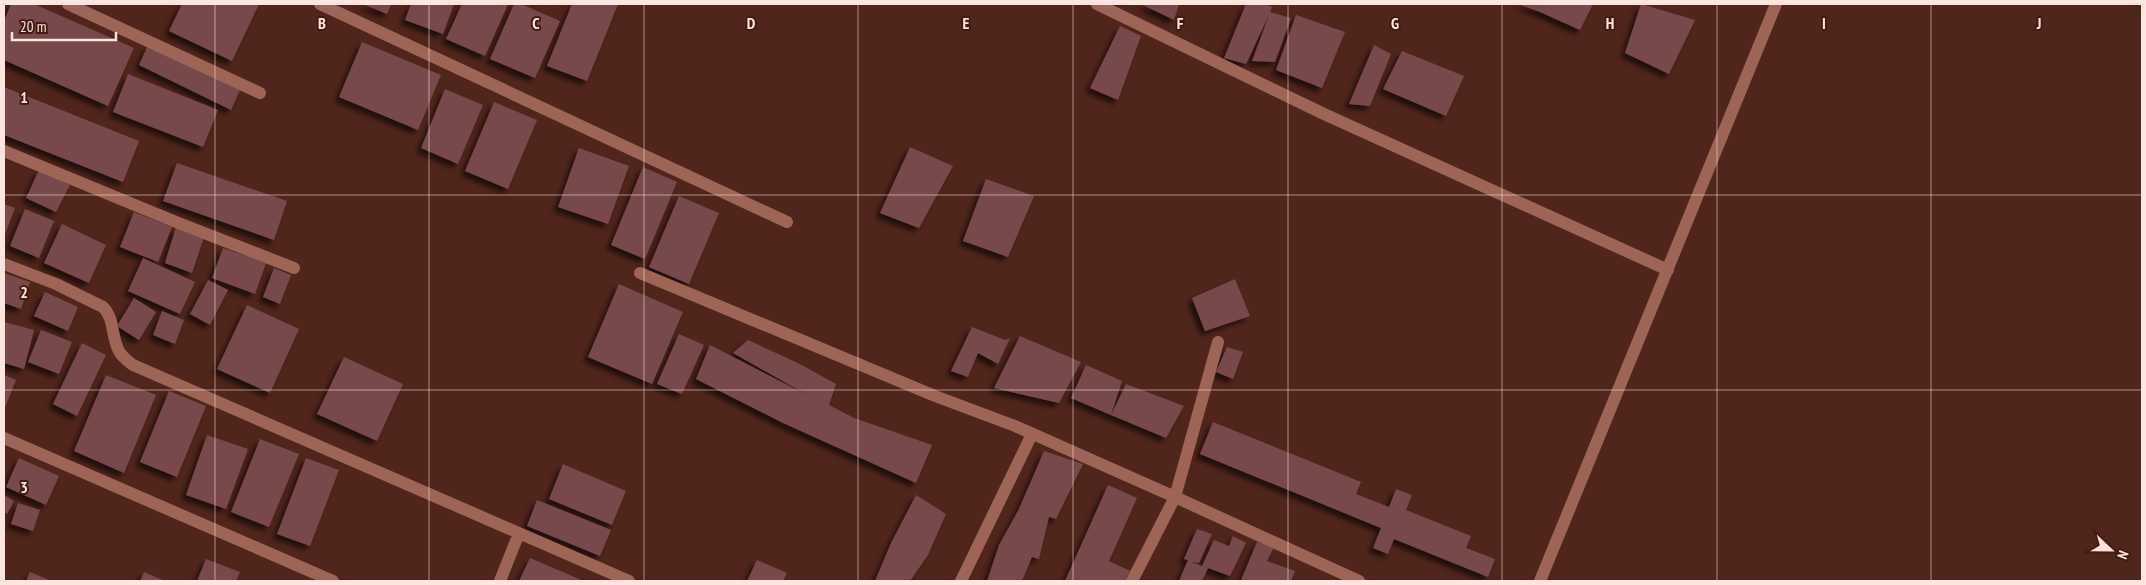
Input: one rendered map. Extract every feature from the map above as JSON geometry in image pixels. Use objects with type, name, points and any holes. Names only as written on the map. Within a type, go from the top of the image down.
[{"type":"street","points":[[68,4],[260,92]]},
{"type":"street","points":[[320,4],[787,222]]},
{"type":"street","points":[[1097,4],[1324,114],[1668,270]]},
{"type":"street","points":[[1540,581],[1776,4]]},
{"type":"street","points":[[4,151],[294,268]]},
{"type":"street","points":[[4,264],[56,284],[103,307],[107,311],[112,325],[118,350],[133,366],[629,581]]},
{"type":"street","points":[[640,273],[934,396],[1032,434],[1176,497],[1336,577],[1359,581]]},
{"type":"street","points":[[1132,581],[1176,497],[1218,342]]},
{"type":"street","points":[[961,581],[1032,434]]},
{"type":"street","points":[[4,438],[333,581]]},
{"type":"street","points":[[500,581],[519,533]]},
{"type":"building","points":[[11,4],[34,4],[134,48],[108,106],[4,60],[4,21]]},
{"type":"building","points":[[182,4],[259,4],[232,61],[169,31]]},
{"type":"building","points":[[363,4],[391,4],[387,14]]},
{"type":"building","points":[[411,4],[454,4],[443,34],[405,20]]},
{"type":"building","points":[[462,4],[508,4],[485,56],[446,39]]},
{"type":"building","points":[[514,4],[521,4],[560,21],[535,78],[490,59]]},
{"type":"building","points":[[572,4],[618,4],[587,81],[547,66]]},
{"type":"building","points":[[1141,4],[1179,4],[1174,20]]},
{"type":"building","points":[[1246,4],[1265,4],[1272,7],[1270,12],[1291,18],[1275,62],[1252,61],[1269,15],[1246,64],[1224,58]]},
{"type":"building","points":[[1518,4],[1593,4],[1580,30]]},
{"type":"building","points":[[1641,4],[1695,20],[1669,74],[1625,53]]},
{"type":"building","points":[[1296,15],[1345,32],[1322,88],[1276,70]]},
{"type":"building","points":[[1120,26],[1141,36],[1118,100],[1090,88]]},
{"type":"building","points":[[362,42],[441,75],[418,130],[339,97]]},
{"type":"building","points":[[148,45],[240,90],[231,110],[139,65]]},
{"type":"building","points":[[1374,45],[1391,54],[1370,106],[1349,104]]},
{"type":"building","points":[[1402,51],[1464,76],[1446,116],[1383,89]]},
{"type":"building","points":[[128,74],[218,110],[203,147],[113,112]]},
{"type":"building","points":[[4,87],[139,141],[123,182],[4,135]]},
{"type":"building","points":[[445,89],[483,105],[458,164],[421,148]]},
{"type":"building","points":[[494,102],[537,120],[508,189],[465,171]]},
{"type":"building","points":[[910,147],[953,166],[919,228],[880,213]]},
{"type":"building","points":[[579,148],[629,166],[608,224],[558,207]]},
{"type":"building","points":[[177,163],[287,201],[274,240],[163,201]]},
{"type":"building","points":[[643,167],[677,182],[645,259],[611,245]]},
{"type":"building","points":[[39,170],[70,185],[56,212],[26,198]]},
{"type":"building","points":[[986,179],[1034,196],[1008,257],[963,241]]},
{"type":"building","points":[[679,196],[719,213],[689,284],[649,267]]},
{"type":"building","points":[[4,204],[15,208],[4,237]]},
{"type":"building","points":[[25,209],[54,221],[39,258],[10,246]]},
{"type":"building","points":[[134,212],[172,227],[158,262],[120,247]]},
{"type":"building","points":[[62,224],[106,245],[89,283],[44,263]]},
{"type":"building","points":[[176,227],[204,237],[192,273],[165,263]]},
{"type":"building","points":[[223,248],[266,263],[255,294],[212,278]]},
{"type":"building","points":[[143,258],[195,282],[180,314],[128,291]]},
{"type":"building","points":[[274,268],[291,275],[280,304],[263,297]]},
{"type":"building","points":[[4,273],[30,282],[21,309],[4,303]]},
{"type":"building","points":[[1235,279],[1250,316],[1205,331],[1192,298]]},
{"type":"building","points":[[208,280],[228,290],[210,325],[190,314]]},
{"type":"building","points":[[619,284],[683,312],[652,384],[588,357]]},
{"type":"building","points":[[45,292],[78,307],[68,331],[34,316]]},
{"type":"building","points":[[134,298],[156,312],[139,340],[117,326]]},
{"type":"building","points":[[247,305],[299,329],[270,393],[217,369]]},
{"type":"building","points":[[162,311],[184,320],[175,344],[153,335]]},
{"type":"building","points":[[4,322],[34,330],[24,369],[4,363]]},
{"type":"building","points":[[972,327],[1005,340],[1010,338],[998,364],[978,353],[968,377],[951,371]]},
{"type":"building","points":[[41,330],[72,342],[59,374],[28,362]]},
{"type":"building","points":[[679,334],[704,345],[682,394],[657,384]]},
{"type":"building","points":[[1020,336],[1081,362],[1059,403],[994,388]]},
{"type":"building","points":[[748,340],[800,364],[836,384],[829,405],[854,418],[932,445],[916,483],[783,423],[696,379],[710,345],[809,396],[733,353]]},
{"type":"building","points":[[82,343],[106,355],[77,416],[53,404]]},
{"type":"building","points":[[1227,347],[1243,352],[1233,379],[1216,372]]},
{"type":"building","points":[[344,357],[403,384],[377,441],[317,414]]},
{"type":"building","points":[[1086,365],[1122,381],[1111,415],[1071,398]]},
{"type":"building","points":[[4,375],[16,380],[4,410]]},
{"type":"building","points":[[106,375],[156,395],[124,473],[74,451]]},
{"type":"building","points":[[1126,384],[1184,406],[1166,438],[1111,415]]},
{"type":"building","points":[[169,391],[206,406],[177,477],[140,462]]},
{"type":"building","points":[[1213,422],[1361,482],[1356,494],[1389,507],[1396,489],[1412,495],[1406,510],[1471,536],[1466,548],[1495,559],[1488,577],[1394,539],[1388,554],[1373,548],[1381,528],[1200,454]]},
{"type":"building","points":[[207,435],[248,449],[226,509],[186,495]]},
{"type":"building","points":[[260,439],[299,454],[269,527],[231,512]]},
{"type":"building","points":[[1044,451],[1083,464],[1056,519],[1049,517],[1039,559],[1032,557],[1022,581],[987,581],[999,545],[1019,509]]},
{"type":"building","points":[[19,458],[59,476],[46,505],[6,487]]},
{"type":"building","points":[[306,458],[339,470],[310,546],[277,534]]},
{"type":"building","points":[[563,464],[626,491],[612,525],[549,499]]},
{"type":"building","points":[[1108,485],[1137,498],[1109,561],[1130,571],[1125,581],[1065,581]]},
{"type":"building","points":[[4,495],[14,501],[7,514],[4,512]]},
{"type":"building","points":[[916,495],[946,514],[928,555],[910,581],[875,581],[891,543]]},
{"type":"building","points":[[537,500],[611,530],[600,556],[527,526]]},
{"type":"building","points":[[18,503],[40,510],[33,531],[11,524]]},
{"type":"building","points":[[1197,529],[1212,534],[1199,563],[1192,562],[1202,566],[1214,540],[1229,546],[1233,536],[1246,543],[1230,576],[1208,568],[1202,581],[1179,581],[1188,560],[1184,559]]},
{"type":"building","points":[[1257,542],[1274,547],[1267,561],[1295,571],[1291,581],[1241,580]]},
{"type":"building","points":[[530,558],[584,581],[519,581]]},
{"type":"building","points":[[206,559],[240,572],[236,581],[197,581]]},
{"type":"building","points":[[757,560],[787,573],[783,581],[747,581]]},
{"type":"building","points":[[30,572],[51,581],[26,581]]},
{"type":"building","points":[[144,572],[165,581],[140,581]]}]
